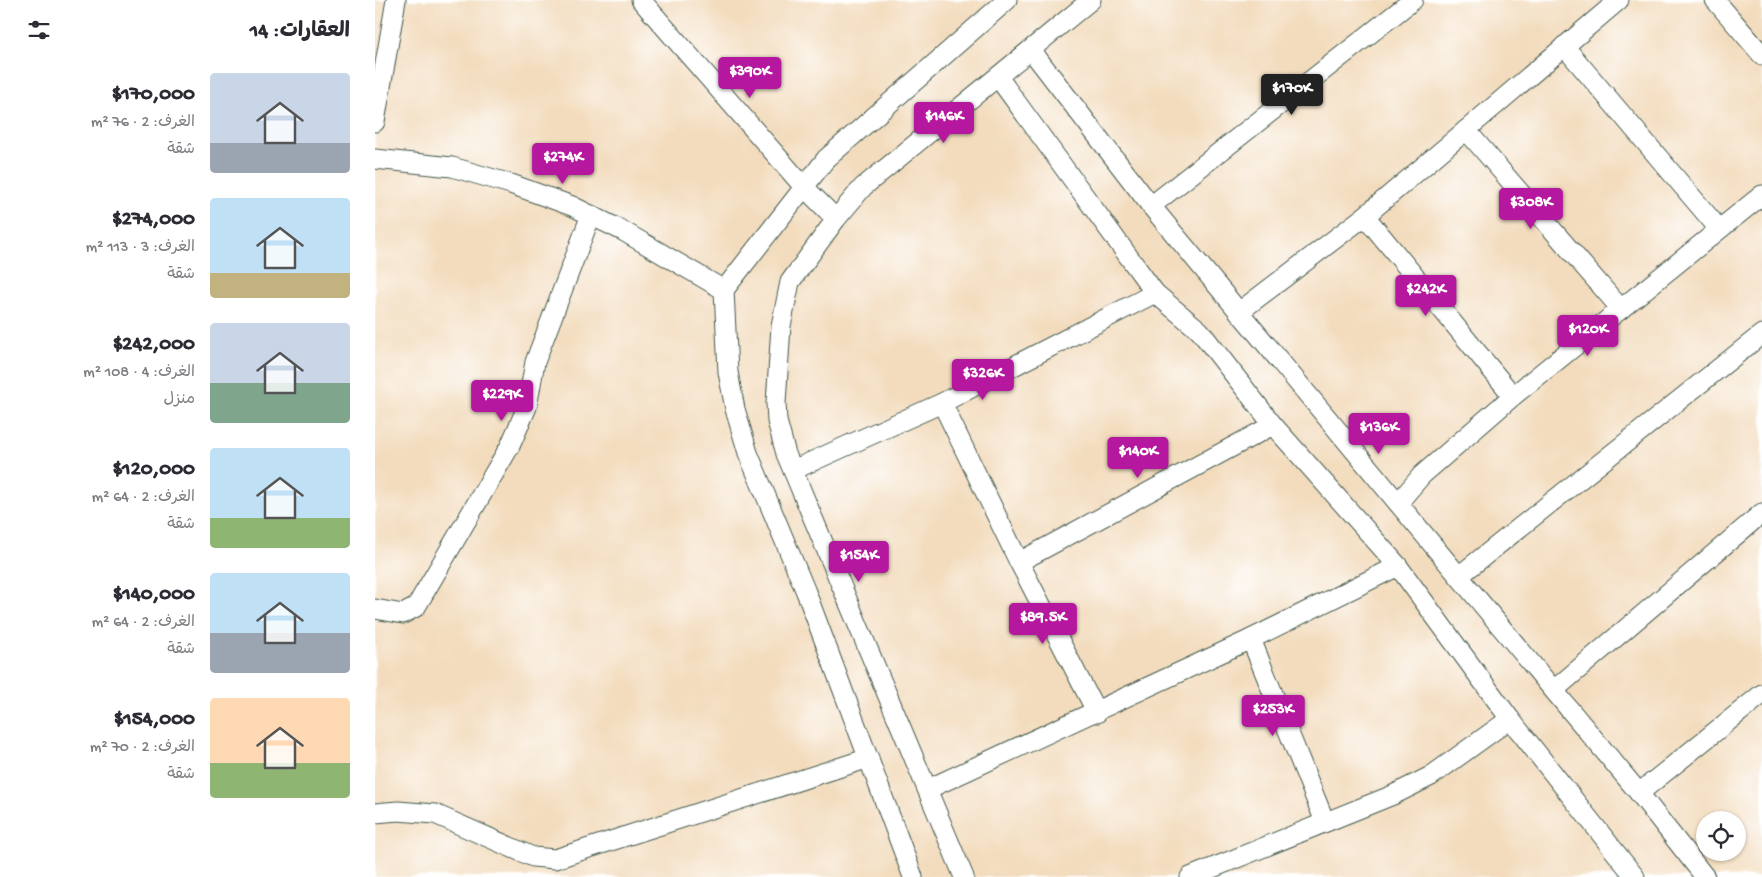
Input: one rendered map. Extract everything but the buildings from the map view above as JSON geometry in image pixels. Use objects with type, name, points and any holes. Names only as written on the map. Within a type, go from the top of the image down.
[{"type":"street","points":[[375,122],[396,0]]},
{"type":"street","points":[[641,0],[804,187],[836,219]]},
{"type":"street","points":[[913,877],[807,592],[748,453],[735,409],[728,372],[724,290],[826,159],[1007,0]]},
{"type":"street","points":[[964,877],[781,438],[775,403],[781,326],[790,282],[836,219],[863,187],[1091,0]]},
{"type":"street","points":[[1151,206],[1413,0]]},
{"type":"street","points":[[1239,312],[1365,216],[1619,0]]},
{"type":"street","points":[[1715,0],[1762,55]]},
{"type":"street","points":[[1564,46],[1719,230]]},
{"type":"street","points":[[1031,50],[1151,206],[1639,793],[1705,877]]},
{"type":"street","points":[[998,77],[1155,293],[1200,331],[1273,425],[1398,566],[1510,719],[1635,877]]},
{"type":"street","points":[[1467,130],[1621,309]]},
{"type":"street","points":[[375,159],[452,167],[511,184],[572,206],[623,231],[724,290]]},
{"type":"street","points":[[1398,503],[1422,475],[1513,396],[1762,194]]},
{"type":"street","points":[[375,609],[403,614],[416,607],[510,446],[527,407],[535,362],[591,215]]},
{"type":"street","points":[[1365,216],[1513,396]]},
{"type":"street","points":[[793,470],[942,403],[1155,293]]},
{"type":"street","points":[[1459,576],[1762,334]]},
{"type":"street","points":[[942,403],[1019,562],[1097,713]]},
{"type":"street","points":[[1019,562],[1273,425]]},
{"type":"street","points":[[1553,690],[1762,513]]},
{"type":"street","points":[[928,789],[1097,713],[1398,566]]},
{"type":"street","points":[[1251,639],[1325,822]]},
{"type":"street","points":[[1639,793],[1762,694]]},
{"type":"street","points":[[1190,877],[1431,776],[1510,719]]},
{"type":"street","points":[[375,813],[399,811],[435,814],[533,857],[555,859],[869,758]]}]
